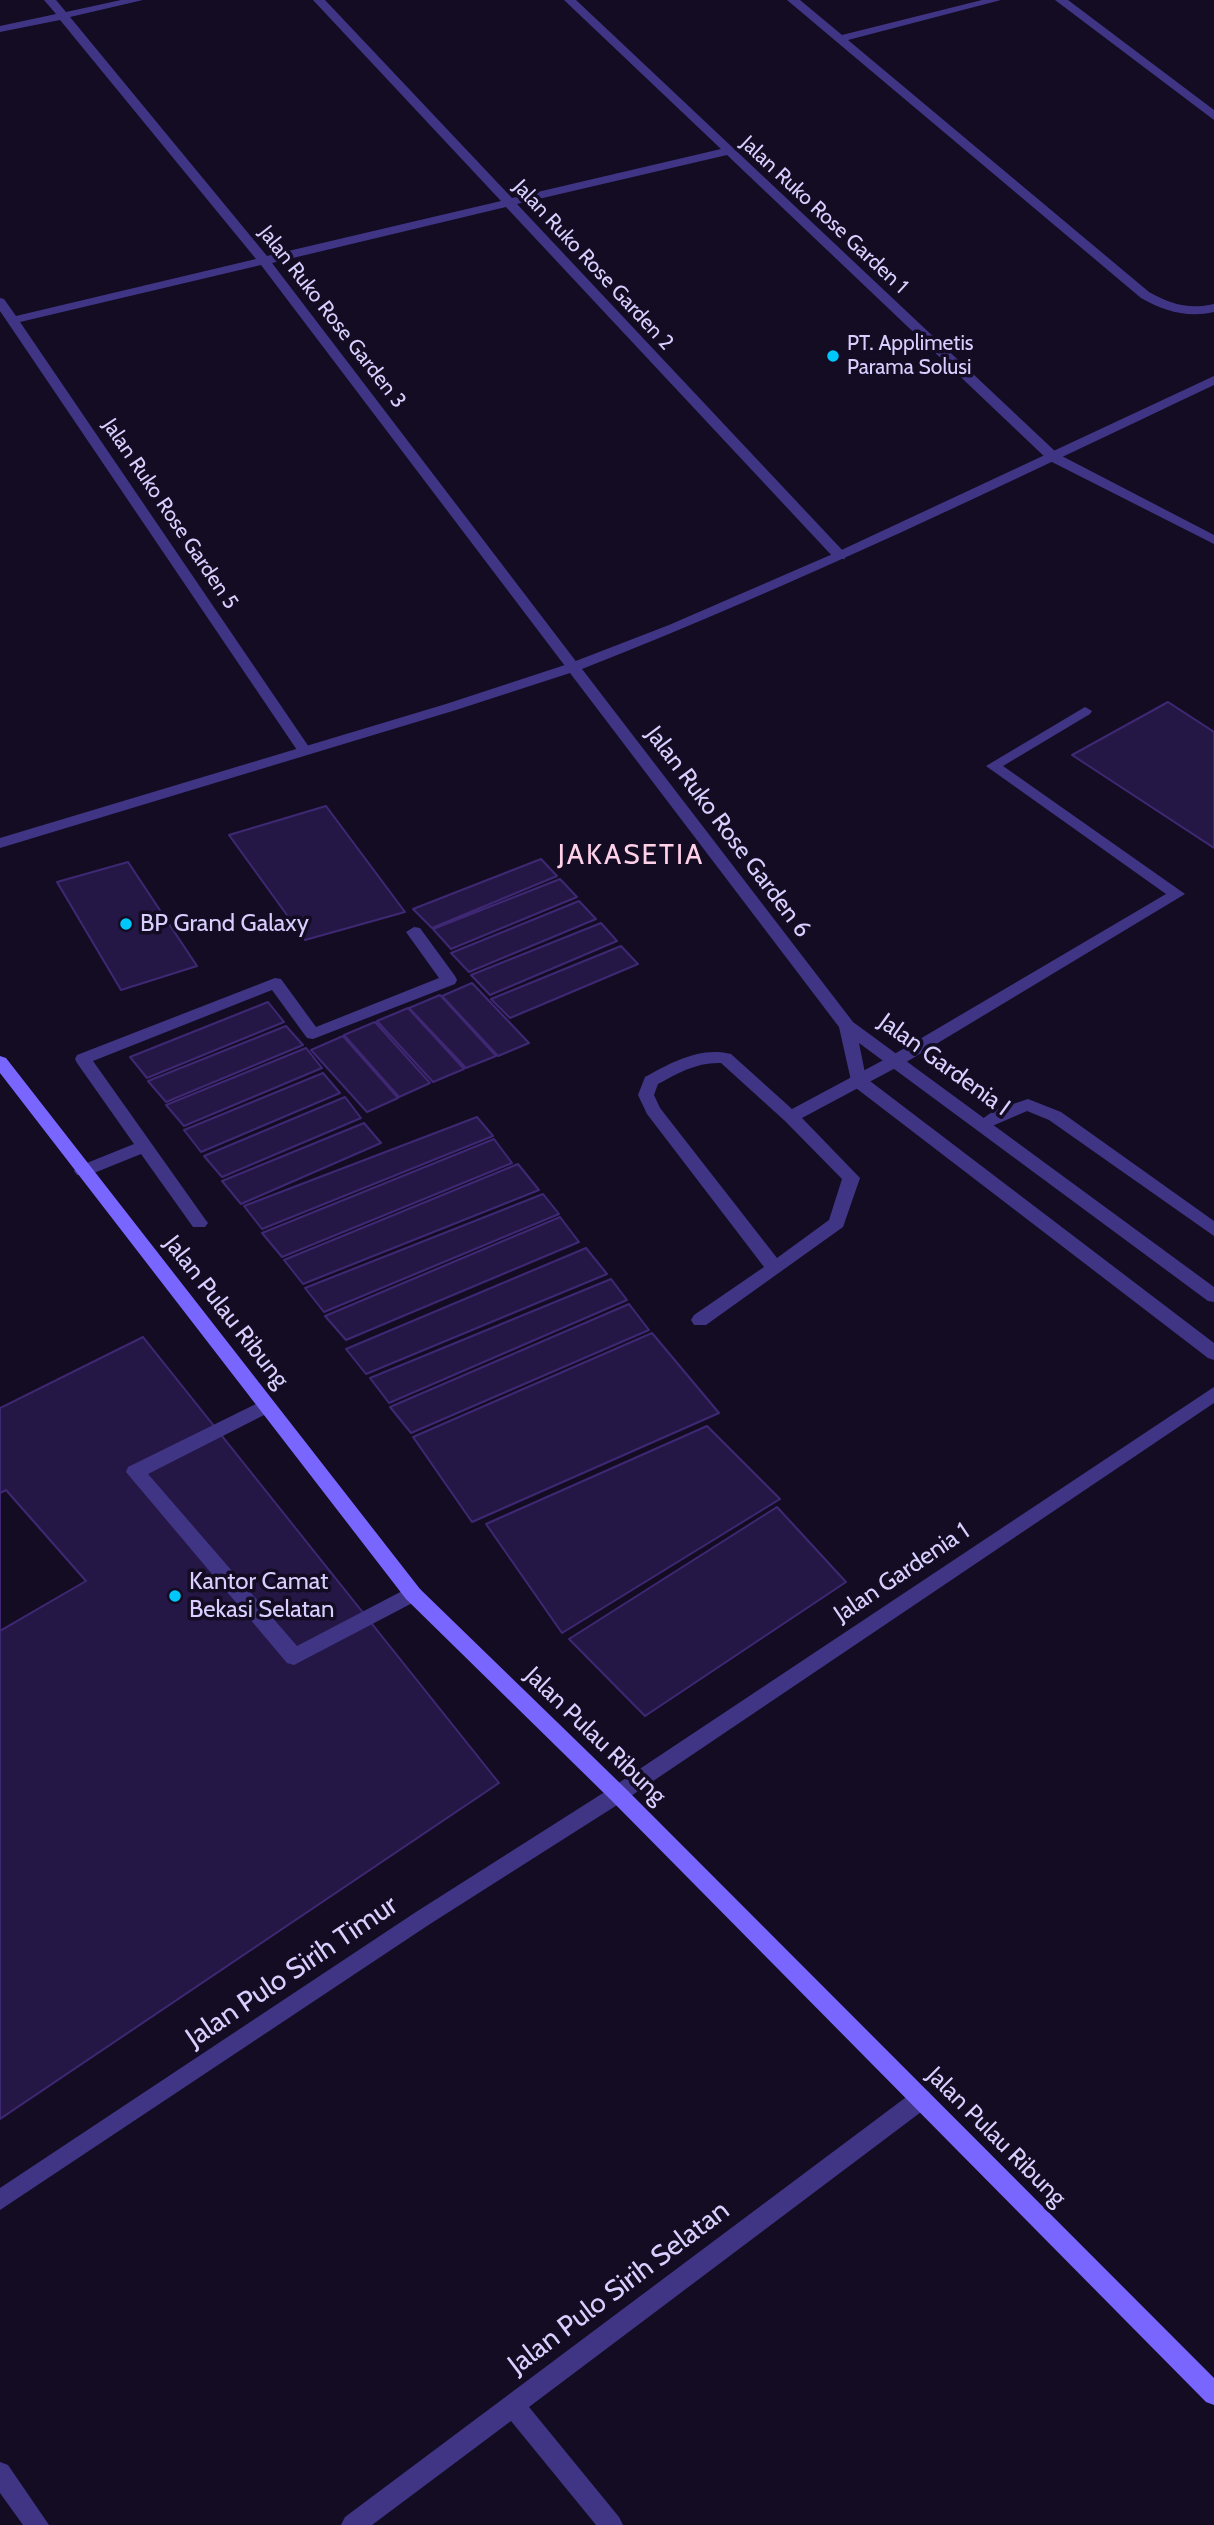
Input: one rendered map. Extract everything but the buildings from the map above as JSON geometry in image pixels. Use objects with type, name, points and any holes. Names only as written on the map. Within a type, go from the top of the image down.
[{"type":"main road","name":"Jalan Pulau Ribung","points":[[0,1062],[413,1594],[618,1794],[1214,2394]]},
{"type":"street","name":"Jalan Ruko Rose Garden 3","points":[[50,0],[264,261],[573,667]]},
{"type":"street","points":[[0,29],[137,0]]},
{"type":"street","name":"Jalan Ruko Rose Garden 2","points":[[319,0],[840,556]]},
{"type":"street","name":"Jalan Ruko Rose Garden 1","points":[[570,0],[1053,457],[1214,540]]},
{"type":"street","points":[[793,0],[1145,295],[1182,311],[1202,312],[1214,308]]},
{"type":"street","points":[[840,39],[995,0]]},
{"type":"street","points":[[1061,0],[1214,116]]},
{"type":"street","points":[[13,320],[727,151]]},
{"type":"street","name":"Jalan Ruko Rose Garden 5","points":[[0,302],[304,750]]},
{"type":"street","points":[[0,843],[451,708],[573,667],[739,602],[1214,380]]},
{"type":"street","name":"Jalan Ruko Rose Garden 6","points":[[573,667],[847,1026]]},
{"type":"street","points":[[791,1117],[897,1060],[967,1016],[1177,894],[993,766],[1085,711]]},
{"type":"street","points":[[199,1223],[83,1059],[275,983],[313,1034],[449,981],[414,932]]},
{"type":"street","name":"Jalan Gardenia I","points":[[847,1026],[897,1060],[1214,1296]]},
{"type":"street","name":"Jalan Gardenia I","points":[[847,1026],[858,1081]]},
{"type":"street","points":[[700,1320],[775,1268],[837,1223],[851,1178],[791,1117],[725,1058],[705,1058],[681,1064],[651,1081],[646,1095],[653,1110],[775,1268]]},
{"type":"street","points":[[858,1081],[1214,1353]]},
{"type":"street","points":[[983,1124],[1001,1114],[1028,1105],[1055,1116],[1214,1230]]},
{"type":"street","points":[[83,1171],[144,1146]]},
{"type":"street","name":"Jalan Gardenia 1","points":[[618,1794],[1214,1394]]},
{"type":"street","points":[[266,1406],[135,1472],[294,1657],[413,1594]]},
{"type":"street","name":"Jalan Pulo Sirih Timur","points":[[0,2200],[423,1918],[618,1794]]},
{"type":"street","name":"Jalan Pulo Sirih Selatan","points":[[353,2525],[921,2099]]},
{"type":"street","points":[[513,2405],[611,2525]]},
{"type":"street","points":[[0,2473],[37,2525]]},
{"type":"place","name":"PT. Applimetis Parama Solusi","points":[[833,356]]},
{"type":"place","name":"BP Grand Galaxy","points":[[126,924]]},
{"type":"place","name":"Kantor Camat Bekasi Selatan","points":[[175,1596]]},
{"type":"district","name":"JAKASETIA","points":[[631,856]]}]
